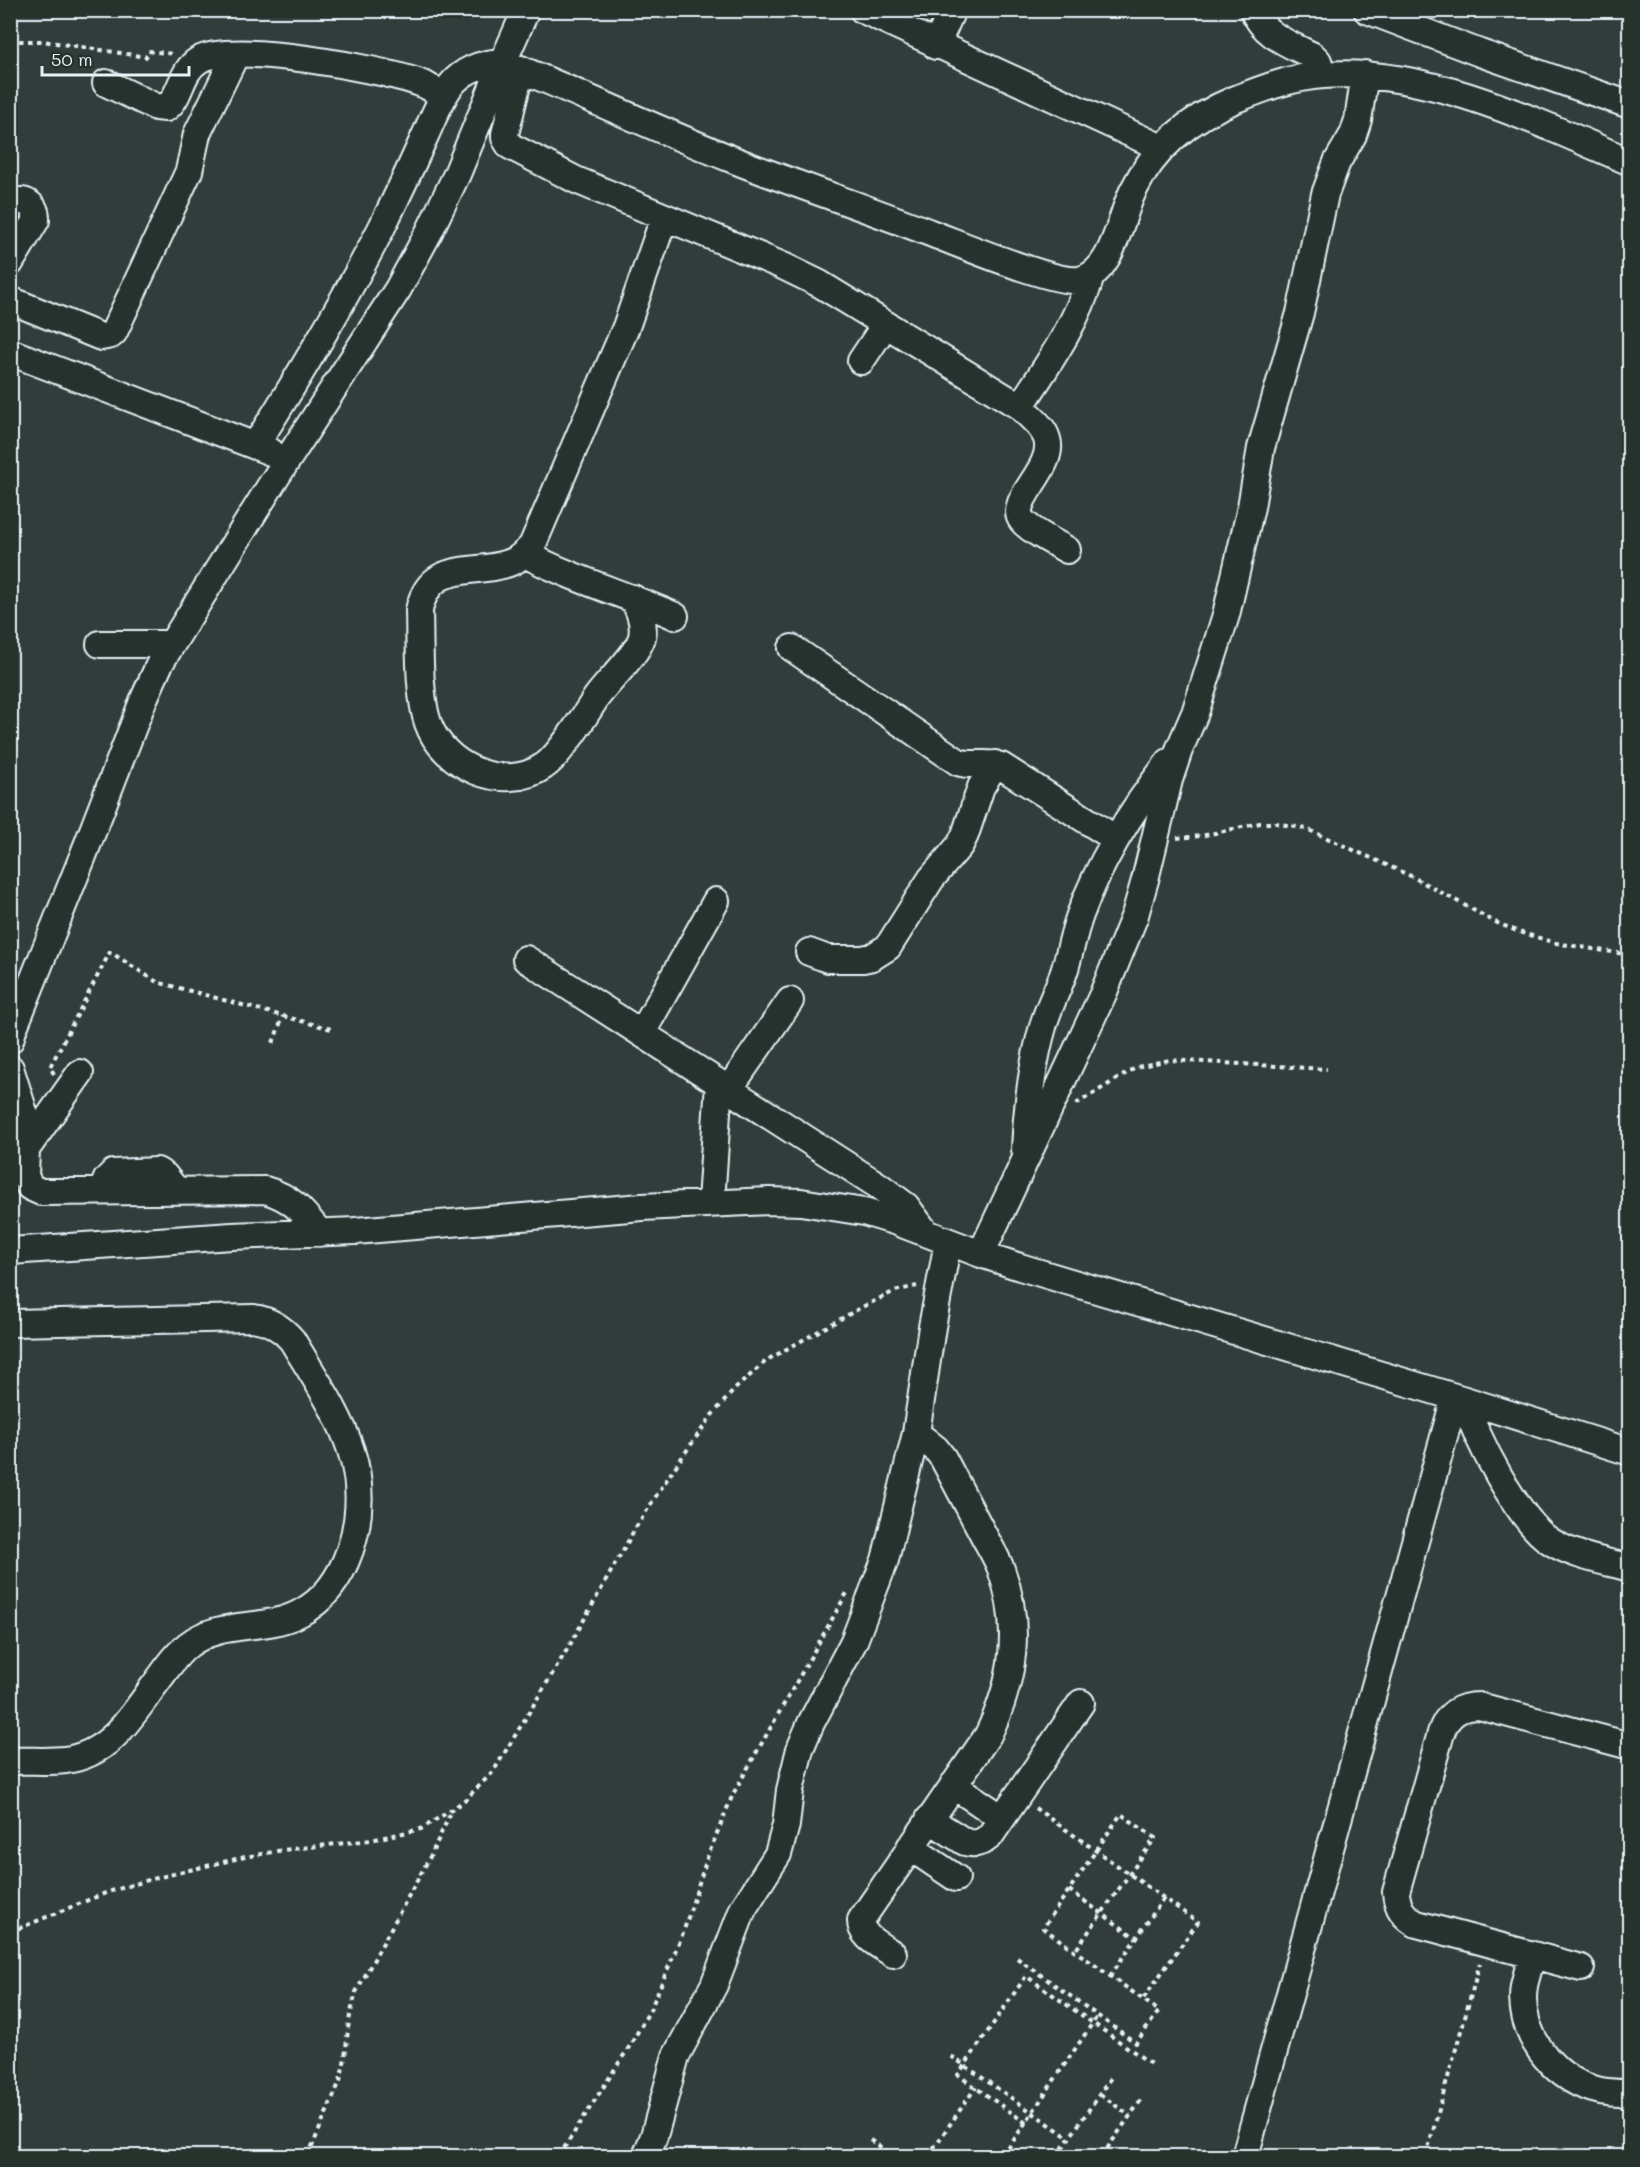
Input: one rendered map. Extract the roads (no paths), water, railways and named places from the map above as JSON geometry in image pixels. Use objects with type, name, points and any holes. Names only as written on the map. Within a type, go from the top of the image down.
[{"type":"street","points":[[526,10],[512,65],[505,134],[510,146],[576,180],[792,270],[820,284],[1018,404],[1044,432],[1048,447],[1045,463],[1020,505],[1020,516],[1026,524],[1066,550]]},
{"type":"street","points":[[863,10],[936,46],[1162,148]]},
{"type":"street","points":[[936,46],[952,10]]},
{"type":"street","points":[[1253,10],[1260,24],[1269,33],[1313,56],[1321,67],[1323,75]]},
{"type":"street","points":[[1381,13],[1479,53],[1629,105]]},
{"type":"street","points":[[106,83],[156,107],[166,108],[172,102],[190,67],[205,57],[236,54],[286,57],[350,65],[420,83],[443,98]]},
{"type":"street","points":[[12,304],[96,335],[106,337],[114,332],[189,171],[197,134],[236,54]]},
{"type":"street","points":[[255,446],[351,286],[443,98],[451,85],[462,75],[488,63],[512,65],[739,162],[992,256],[1063,279],[1082,280],[1104,264],[1134,188],[1162,148],[1185,126],[1212,109],[1271,86],[1323,75],[1365,74],[1427,85],[1528,119],[1629,162]]},
{"type":"street","points":[[10,1040],[143,701],[171,644],[398,289],[512,65]]},
{"type":"street","points":[[981,1254],[1120,955],[1145,880],[1169,780],[1195,712],[1226,615],[1249,519],[1261,448],[1300,313],[1325,194],[1337,162],[1353,135],[1358,120],[1365,74]]},
{"type":"street","points":[[10,204],[25,201],[34,208],[36,220],[10,263]]},
{"type":"street","points":[[633,598],[643,628],[639,646],[613,675],[546,765],[528,774],[496,777],[475,770],[449,755],[439,744],[427,722],[423,697],[419,610],[421,600],[426,591],[441,576],[450,572],[506,564],[525,554],[537,537],[604,381],[642,284],[664,218]]},
{"type":"street","points":[[1018,404],[1024,401],[1068,332],[1083,301],[1090,276]]},
{"type":"street","points":[[861,362],[885,325]]},
{"type":"street","points":[[10,352],[289,458]]},
{"type":"street","points":[[525,554],[565,574],[633,598],[675,616]]},
{"type":"street","points":[[100,644],[171,644]]},
{"type":"street","points":[[792,648],[958,762],[970,765],[995,764],[1116,839]]},
{"type":"street","points":[[1024,1162],[1028,1101],[1045,1021],[1064,972],[1081,913],[1116,839],[1145,793],[1179,750]]},
{"type":"street","points":[[808,952],[828,959],[863,959],[872,957],[888,947],[931,879],[960,845],[981,788],[995,764]]},
{"type":"street","points":[[642,1033],[716,901]]},
{"type":"street","points":[[526,959],[893,1196],[937,1238],[939,1284],[916,1434],[885,1560],[854,1641],[800,1749],[790,1790],[786,1825],[778,1854],[743,1909],[714,1985],[676,2056],[646,2157]]},
{"type":"street","points":[[711,1202],[724,1086],[790,1001]]},
{"type":"street","points":[[10,1068],[25,1109],[28,1135],[25,1176],[30,1187],[35,1190],[41,1192],[253,1189],[271,1192],[288,1199],[298,1206],[320,1233]]},
{"type":"street","points":[[27,1148],[73,1082]]},
{"type":"street","points":[[10,1251],[188,1238],[320,1233],[711,1202],[769,1201],[833,1206],[897,1222],[981,1254],[1460,1398],[1629,1452]]},
{"type":"street","points":[[10,1323],[253,1318],[271,1322],[292,1340],[353,1451],[360,1502],[355,1535],[346,1562],[338,1577],[314,1604],[300,1614],[283,1620],[222,1629],[194,1641],[172,1661],[120,1731],[92,1752],[65,1760],[10,1761]]},
{"type":"street","points":[[1460,1398],[1476,1434],[1522,1513],[1539,1533],[1561,1547],[1629,1568]]},
{"type":"street","points":[[1245,2157],[1460,1398]]},
{"type":"street","points":[[893,1954],[867,1936],[861,1926],[861,1920],[988,1735],[1001,1708],[1009,1680],[1013,1652],[1013,1623],[1000,1567],[943,1458],[936,1449],[916,1434]]},
{"type":"street","points":[[929,1819],[958,1839],[971,1844],[985,1840],[1082,1703]]},
{"type":"street","points":[[1581,1968],[1411,1921],[1401,1912],[1396,1892],[1441,1732],[1448,1718],[1462,1708],[1479,1706],[1629,1746]]},
{"type":"street","points":[[953,1785],[1002,1818]]},
{"type":"street","points":[[910,1847],[956,1878]]},
{"type":"street","points":[[1532,1955],[1524,1987],[1524,2002],[1530,2031],[1545,2056],[1555,2067],[1579,2084],[1607,2092],[1629,2093]]}]
